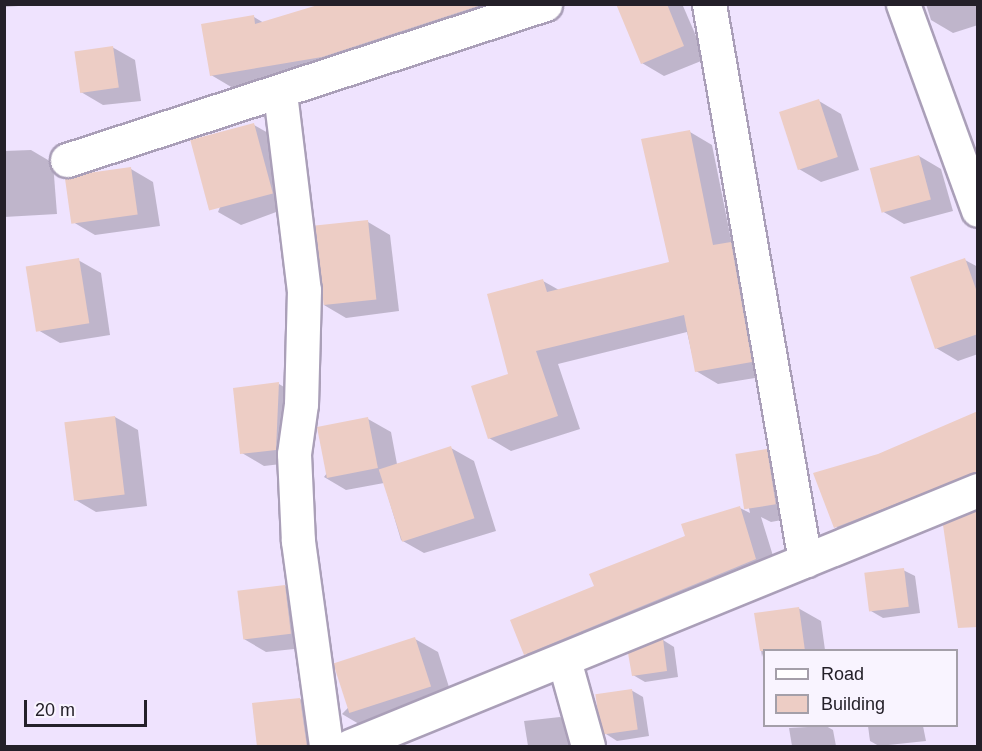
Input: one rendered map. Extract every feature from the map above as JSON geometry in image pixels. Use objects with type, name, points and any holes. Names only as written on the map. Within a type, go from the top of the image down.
[{"type":"street","points":[[67,160],[280,93],[545,4]]},
{"type":"street","points":[[709,4],[806,561]]},
{"type":"street","points":[[903,4],[978,210]]},
{"type":"street","points":[[280,93],[304,290],[301,404],[294,454],[298,541],[327,747]]},
{"type":"street","points":[[350,747],[978,490]]},
{"type":"street","points":[[564,660],[588,747]]},
{"type":"building","points":[[321,4],[478,4],[478,6],[322,57],[210,76],[201,24],[254,15],[255,24]]},
{"type":"building","points":[[616,4],[667,4],[684,46],[641,64]]},
{"type":"building","points":[[113,46],[119,88],[80,93],[74,51]]},
{"type":"building","points":[[819,99],[838,157],[798,170],[779,112]]},
{"type":"building","points":[[254,123],[273,194],[209,211],[190,140]]},
{"type":"building","points":[[690,130],[713,245],[731,242],[752,362],[695,372],[684,315],[536,351],[558,416],[488,439],[471,386],[508,374],[487,294],[543,279],[547,292],[669,262],[641,139]]},
{"type":"building","points":[[919,155],[931,199],[882,213],[870,168]]},
{"type":"building","points":[[131,167],[138,215],[71,224],[65,176]]},
{"type":"building","points":[[368,220],[376,300],[324,305],[315,226]]},
{"type":"building","points":[[79,258],[89,323],[36,332],[26,266]]},
{"type":"building","points":[[965,258],[978,295],[978,334],[935,349],[910,277]]},
{"type":"building","points":[[279,382],[276,450],[240,454],[233,388]]},
{"type":"building","points":[[978,411],[978,472],[834,528],[813,473],[878,454]]},
{"type":"building","points":[[115,416],[125,494],[74,501],[64,422]]},
{"type":"building","points":[[368,417],[378,468],[327,478],[317,427]]},
{"type":"building","points":[[451,446],[474,518],[402,542],[379,469]]},
{"type":"building","points":[[767,449],[776,504],[744,509],[735,454]]},
{"type":"building","points":[[740,506],[756,559],[524,655],[510,620],[594,586],[589,574],[685,536],[681,524]]},
{"type":"building","points":[[978,510],[978,627],[958,628],[943,525]]},
{"type":"building","points":[[904,568],[909,607],[869,612],[864,573]]},
{"type":"building","points":[[285,585],[291,634],[243,639],[237,591]]},
{"type":"building","points":[[799,607],[805,649],[763,649],[760,651],[754,613]]},
{"type":"building","points":[[415,637],[431,686],[349,713],[333,664]]},
{"type":"building","points":[[663,639],[667,671],[632,676],[628,653]]},
{"type":"building","points":[[632,689],[638,730],[601,735],[595,694]]},
{"type":"building","points":[[300,698],[307,747],[257,747],[252,703]]}]
